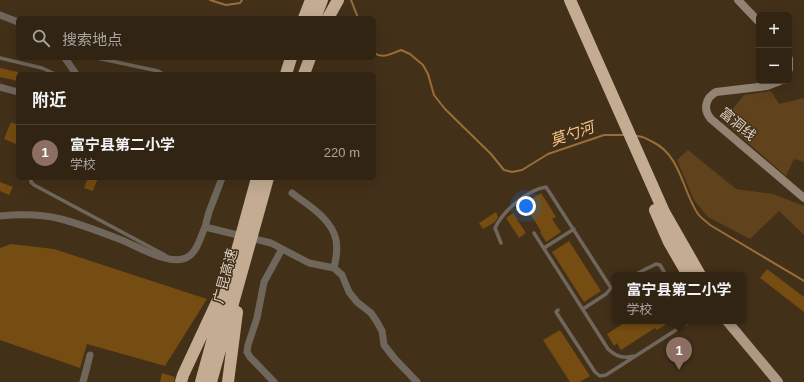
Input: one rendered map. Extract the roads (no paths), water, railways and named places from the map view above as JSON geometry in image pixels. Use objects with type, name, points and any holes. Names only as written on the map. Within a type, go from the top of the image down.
[{"type":"highway","points":[[305,16],[311,0]]},
{"type":"highway","points":[[316,16],[322,0]]},
{"type":"highway","points":[[329,16],[338,0]]},
{"type":"highway","points":[[562,0],[616,113]]},
{"type":"highway","points":[[570,0],[669,242],[686,272]]},
{"type":"highway","points":[[295,70],[301,60]]},
{"type":"highway","points":[[295,70],[308,60]]},
{"type":"highway","points":[[636,159],[698,272]]},
{"type":"highway","name":"广昆高速","points":[[211,382],[257,180]]},
{"type":"highway","name":"广昆高速","points":[[201,382],[267,180]]},
{"type":"highway","points":[[181,382],[183,375],[237,269]]},
{"type":"highway","points":[[228,382],[237,269]]},
{"type":"main road","points":[[738,0],[756,19]]},
{"type":"main road","name":"富洞线","points":[[772,84],[767,86],[716,92],[709,97],[706,103],[706,110],[711,119],[758,158],[791,189],[804,198]]},
{"type":"main road","points":[[729,324],[775,381]]},
{"type":"street","points":[[0,15],[16,21]]},
{"type":"street","points":[[66,60],[75,72]]},
{"type":"street","points":[[0,87],[16,91]]},
{"type":"street","points":[[0,216],[26,214],[63,220],[120,239],[153,255],[179,260],[190,255],[196,248],[221,180]]},
{"type":"street","points":[[292,193],[320,216],[331,229],[336,240],[337,252],[334,268]]},
{"type":"street","points":[[205,227],[271,243],[309,263],[334,268],[342,275],[349,292],[357,302],[371,313],[377,322],[382,331],[384,345],[394,359],[417,382]]},
{"type":"street","points":[[274,382],[250,357],[248,345],[257,318],[264,282],[282,249]]},
{"type":"street","points":[[84,382],[90,354]]},
{"type":"lane","points":[[0,58],[42,68],[51,72]]},
{"type":"lane","points":[[106,60],[160,72]]},
{"type":"lane","points":[[30,180],[34,185],[168,258]]},
{"type":"lane","points":[[501,243],[495,228],[506,212],[527,195],[544,187],[548,190],[612,286]]},
{"type":"lane","points":[[544,248],[574,229]]},
{"type":"lane","points":[[534,233],[611,352],[622,357],[630,357],[638,354]]},
{"type":"lane","points":[[640,272],[656,264],[660,266],[664,272]]},
{"type":"lane","points":[[582,309],[606,294],[612,288]]},
{"type":"lane","points":[[558,310],[556,312],[595,372],[600,376],[606,375],[685,324]]},
{"type":"waterway","name":"莫勺河","points":[[210,0],[226,5],[240,3],[242,0]]},
{"type":"waterway","name":"莫勺河","points":[[351,0],[357,16]]},
{"type":"waterway","name":"莫勺河","points":[[376,54],[384,56],[401,50],[410,54],[423,65],[428,74],[434,95],[445,109],[491,154],[504,170],[512,172],[522,170],[548,154],[604,135],[625,135]]},
{"type":"waterway","name":"莫勺河","points":[[636,136],[643,137],[653,142],[670,156],[698,214],[710,225],[804,281]]},
{"type":"place","name":"富宁县第二小学","points":[[679,370]]}]
